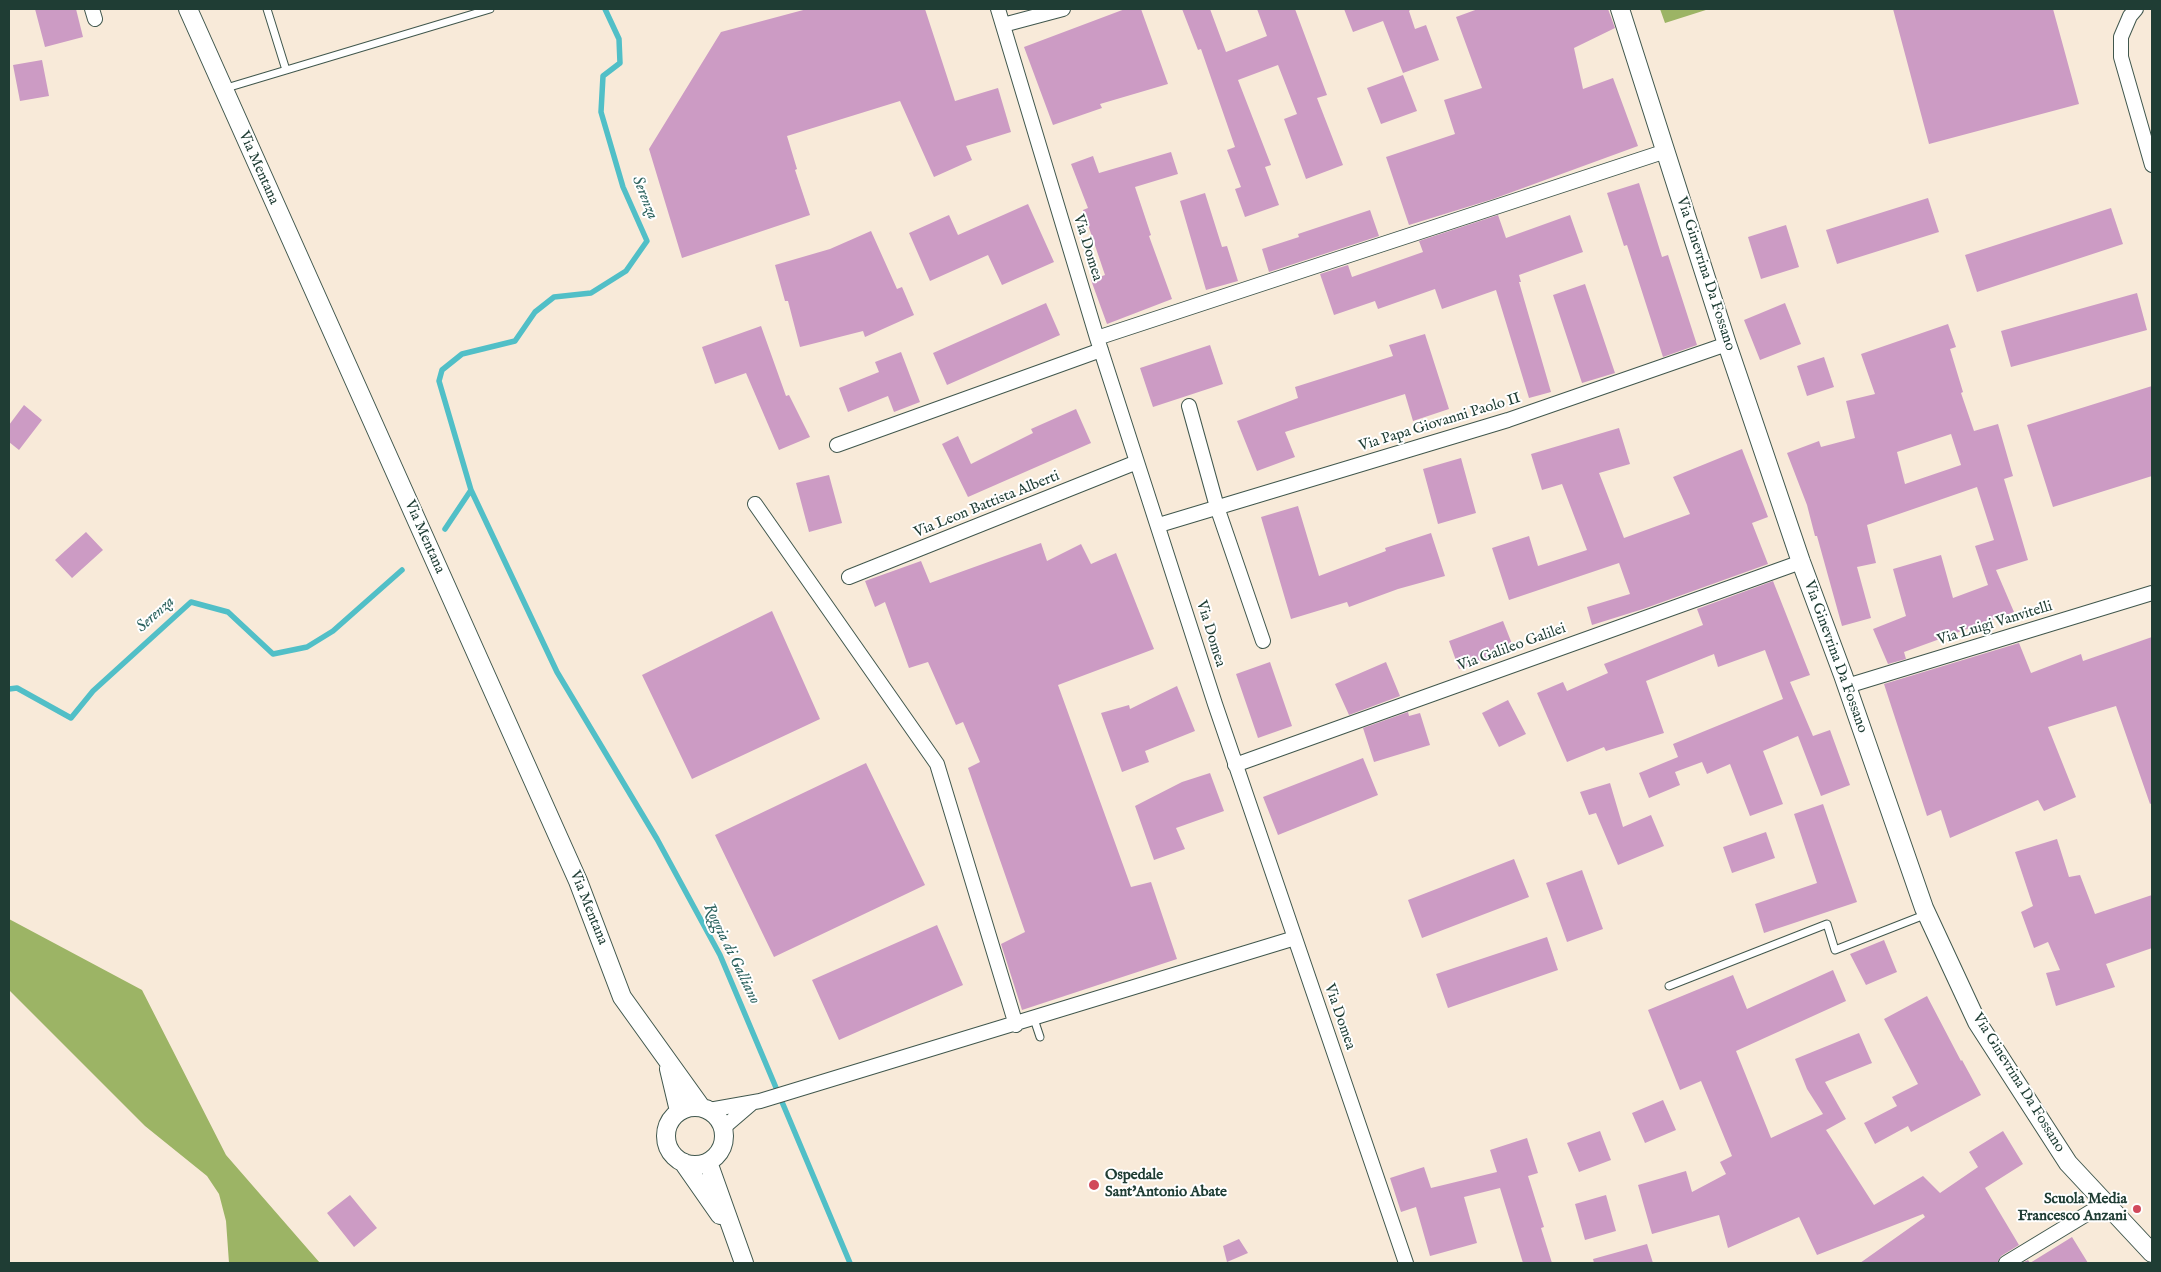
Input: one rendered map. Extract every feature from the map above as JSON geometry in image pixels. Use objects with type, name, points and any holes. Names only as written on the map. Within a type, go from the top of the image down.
[{"type":"street","name":"Via Mentana","points":[[188,9],[578,881],[622,997],[667,1061],[705,1108]]},
{"type":"street","name":"Via Domea","points":[[998,9],[1099,344],[1159,525],[1234,765],[1406,1263]]},
{"type":"street","points":[[1003,25],[1062,9]]},
{"type":"street","name":"Via Ginevrina Da Fossano","points":[[1620,9],[1727,344],[1800,562],[1847,686],[1927,914],[1977,1022],[2068,1163],[2152,1253]]},
{"type":"street","points":[[2136,9],[2130,16],[2121,36],[2120,57],[2152,165]]},
{"type":"street","points":[[837,445],[1099,344],[1666,151]]},
{"type":"street","name":"Via Papa Giovanni Paolo II","points":[[1159,525],[1508,420],[1727,344]]},
{"type":"street","points":[[1189,406],[1217,507],[1263,642]]},
{"type":"street","name":"Via Leon Battista Alberti","points":[[849,577],[1137,462]]},
{"type":"street","points":[[755,504],[937,764],[1016,1025]]},
{"type":"street","name":"Via Galileo Galilei","points":[[1234,765],[1800,562]]},
{"type":"street","name":"Via Luigi Vanvitelli","points":[[1847,686],[2152,593]]},
{"type":"street","points":[[732,1232],[682,1162],[675,1157],[666,1142],[668,1124],[679,1111],[694,1106],[705,1108],[756,1102],[1016,1025],[1295,938]]},
{"type":"street","name":"Via Mentana","points":[[667,1061],[679,1111]]},
{"type":"street","points":[[723,1128],[756,1102]]},
{"type":"street","points":[[682,1162],[700,1165],[708,1162],[720,1151],[723,1144],[723,1128],[720,1120],[705,1108]]},
{"type":"street","points":[[708,1162],[744,1263]]},
{"type":"street","points":[[2006,1263],[2105,1203]]},
{"type":"lane","points":[[267,9],[286,70]]},
{"type":"lane","points":[[223,89],[490,9]]},
{"type":"lane","points":[[1669,986],[1828,924],[1835,950],[1927,914]]},
{"type":"lane","points":[[1034,1019],[1040,1037]]},
{"type":"green space","points":[[1660,9],[1709,9],[1665,23]]},
{"type":"green space","points":[[9,919],[142,990],[226,1155],[320,1263],[229,1263],[226,1221],[219,1194],[207,1176],[145,1126],[9,990]]},
{"type":"building","points":[[35,9],[76,9],[83,37],[45,47]]},
{"type":"building","points":[[807,9],[925,9],[955,101],[998,88],[1011,132],[966,146],[972,160],[934,177],[900,101],[787,136],[797,169],[795,170],[810,215],[682,258],[649,149],[721,32]]},
{"type":"building","points":[[1125,9],[1141,9],[1168,84],[1100,104],[1102,108],[1053,125],[1024,47]]},
{"type":"building","points":[[1182,9],[1210,9],[1226,52],[1267,36],[1257,9],[1295,9],[1327,95],[1317,98],[1343,165],[1306,179],[1284,119],[1297,114],[1278,65],[1238,80],[1271,165],[1265,167],[1279,205],[1245,217],[1235,189],[1241,187],[1227,150],[1235,147],[1201,49],[1198,50]]},
{"type":"building","points":[[1344,9],[1411,9],[1409,11],[1415,29],[1426,25],[1439,60],[1403,73],[1383,21],[1353,32]]},
{"type":"building","points":[[1478,9],[1608,9],[1615,28],[1574,48],[1583,89],[1613,78],[1638,146],[1493,199],[1409,225],[1386,157],[1455,134],[1444,100],[1482,88],[1456,17]]},
{"type":"building","points":[[1893,9],[2053,9],[2079,104],[1929,144]]},
{"type":"building","points":[[42,60],[49,96],[20,101],[13,65]]},
{"type":"building","points":[[1403,75],[1417,111],[1381,124],[1367,88]]},
{"type":"building","points":[[1171,152],[1178,174],[1135,187],[1151,235],[1149,236],[1172,299],[1107,324],[1091,280],[1105,275],[1083,210],[1088,208],[1071,164],[1093,156],[1099,173]]},
{"type":"building","points":[[1639,183],[1662,257],[1668,255],[1697,345],[1663,357],[1627,245],[1624,246],[1607,193]]},
{"type":"building","points":[[1205,193],[1222,247],[1227,246],[1238,281],[1206,290],[1180,201]]},
{"type":"building","points":[[1928,198],[1939,232],[1837,264],[1826,230]]},
{"type":"building","points":[[1028,204],[1054,262],[1002,285],[988,255],[930,281],[909,233],[949,215],[958,235]]},
{"type":"building","points":[[2111,208],[2123,244],[1977,292],[1965,255]]},
{"type":"building","points":[[1370,210],[1379,236],[1269,272],[1262,249],[1299,237],[1298,234]]},
{"type":"building","points":[[1498,215],[1506,238],[1570,215],[1583,252],[1519,275],[1521,282],[1519,282],[1551,392],[1529,398],[1496,290],[1442,309],[1435,289],[1378,309],[1375,301],[1334,315],[1320,274],[1348,265],[1352,277],[1423,252],[1419,241]]},
{"type":"building","points":[[1786,225],[1799,267],[1761,279],[1748,237]]},
{"type":"building","points":[[871,231],[897,289],[902,287],[914,315],[865,337],[863,331],[800,347],[788,301],[785,301],[775,265],[830,249]]},
{"type":"building","points":[[1585,284],[1615,373],[1582,383],[1553,295]]},
{"type":"building","points":[[2137,293],[2147,330],[2011,367],[2001,331]]},
{"type":"building","points":[[1046,303],[1060,335],[947,385],[933,353]]},
{"type":"building","points":[[1785,303],[1801,344],[1760,360],[1744,320]]},
{"type":"building","points":[[1948,324],[1956,347],[1950,349],[1963,392],[1961,393],[1974,431],[1998,424],[2013,476],[2004,479],[2028,560],[1996,570],[2014,612],[1904,652],[1906,659],[1888,664],[1873,629],[1906,616],[1893,569],[1941,555],[1953,598],[1988,585],[1975,546],[1994,540],[1977,487],[1867,525],[1876,563],[1857,567],[1871,618],[1842,626],[1817,536],[1815,536],[1807,505],[1787,453],[1819,441],[1821,447],[1855,438],[1846,401],[1875,394],[1861,354]],"holes":[[[1951,434],[1961,465],[1905,484],[1897,452]]]},
{"type":"building","points":[[761,326],[786,396],[789,395],[810,437],[779,450],[746,373],[715,384],[702,347]]},
{"type":"building","points":[[1425,334],[1449,409],[1413,421],[1405,394],[1285,432],[1295,457],[1257,471],[1237,421],[1298,398],[1295,387],[1393,356],[1389,345]]},
{"type":"building","points":[[1210,345],[1223,384],[1153,407],[1140,368]]},
{"type":"building","points":[[901,352],[920,402],[894,412],[888,396],[848,412],[839,388],[879,372],[875,362]]},
{"type":"building","points":[[1824,357],[1834,387],[1807,396],[1797,366]]},
{"type":"building","points":[[2152,386],[2152,476],[2053,507],[2027,425]]},
{"type":"building","points":[[24,405],[42,420],[19,450],[9,442],[9,425]]},
{"type":"building","points":[[1076,409],[1091,443],[968,497],[942,444],[958,436],[971,464],[1033,433],[1031,429]]},
{"type":"building","points":[[1619,428],[1630,464],[1599,473],[1624,538],[1690,514],[1673,477],[1742,449],[1768,517],[1752,523],[1768,564],[1643,609],[1592,625],[1587,607],[1630,594],[1619,563],[1509,600],[1492,548],[1529,536],[1538,566],[1587,550],[1562,484],[1542,490],[1531,454]]},
{"type":"building","points":[[1461,458],[1476,513],[1438,524],[1423,469]]},
{"type":"building","points":[[829,475],[842,523],[809,532],[796,483]]},
{"type":"building","points":[[1298,506],[1319,576],[1386,551],[1385,548],[1431,533],[1445,576],[1398,589],[1349,607],[1347,602],[1291,619],[1261,517]]},
{"type":"building","points":[[86,532],[103,550],[72,578],[55,560]]},
{"type":"building","points":[[1041,543],[1047,561],[1081,544],[1091,564],[1116,553],[1154,649],[1058,685],[1131,887],[1151,882],[1177,959],[1022,1010],[1001,944],[1025,932],[968,768],[980,762],[963,722],[956,725],[928,662],[909,668],[885,602],[875,607],[865,581],[921,561],[930,583]]},
{"type":"building","points":[[1773,581],[1810,675],[1790,682],[1813,736],[1830,730],[1850,785],[1821,796],[1798,736],[1763,751],[1783,804],[1750,816],[1730,764],[1707,774],[1702,762],[1675,772],[1680,785],[1649,798],[1639,773],[1678,757],[1673,744],[1783,699],[1765,650],[1718,667],[1714,654],[1646,681],[1664,733],[1606,751],[1604,747],[1567,762],[1537,693],[1563,682],[1567,691],[1608,673],[1604,664],[1703,625],[1697,609]]},
{"type":"building","points":[[772,611],[820,719],[692,779],[642,675]]},
{"type":"building","points":[[1503,621],[1514,649],[1459,669],[1449,641]]},
{"type":"building","points":[[2152,637],[2152,803],[2150,804],[2116,706],[2048,727],[2076,797],[2044,811],[2038,800],[1950,838],[1941,810],[1927,816],[1884,684],[2019,643],[2031,673],[2081,654],[2083,661]]},
{"type":"building","points":[[1270,662],[1292,726],[1258,738],[1236,674]]},
{"type":"building","points":[[1386,662],[1400,696],[1349,715],[1335,684]]},
{"type":"building","points":[[1177,686],[1195,731],[1145,751],[1149,762],[1122,772],[1101,713],[1129,705],[1130,709]]},
{"type":"building","points":[[1508,700],[1526,734],[1499,747],[1482,713]]},
{"type":"building","points":[[1408,712],[1409,716],[1420,713],[1430,745],[1374,762],[1363,728]]},
{"type":"building","points":[[1363,758],[1378,795],[1278,835],[1263,797]]},
{"type":"building","points":[[866,763],[925,885],[774,957],[715,835]]},
{"type":"building","points":[[1210,773],[1224,811],[1176,828],[1185,849],[1154,860],[1135,806],[1182,782]]},
{"type":"building","points":[[1610,783],[1623,827],[1651,815],[1664,846],[1618,865],[1596,813],[1589,815],[1580,792]]},
{"type":"building","points":[[1823,804],[1857,902],[1764,933],[1755,904],[1817,883],[1794,814]]},
{"type":"building","points":[[1766,832],[1775,858],[1732,873],[1723,847]]},
{"type":"building","points":[[2057,839],[2069,877],[2080,875],[2095,914],[2152,895],[2152,948],[2106,964],[2115,987],[2056,1006],[2046,973],[2060,970],[2048,942],[2034,948],[2021,912],[2033,906],[2015,852]]},
{"type":"building","points":[[1514,859],[1529,897],[1422,938],[1408,900]]},
{"type":"building","points":[[1582,870],[1603,929],[1567,942],[1546,883]]},
{"type":"building","points":[[937,925],[963,985],[839,1040],[812,980]]},
{"type":"building","points":[[1547,937],[1558,970],[1448,1008],[1436,974]]},
{"type":"building","points":[[1884,940],[1897,972],[1866,985],[1850,954]]},
{"type":"building","points":[[1833,970],[1846,1001],[1736,1051],[1771,1138],[1823,1114],[1807,1089],[1795,1059],[1859,1033],[1872,1063],[1825,1082],[1846,1119],[1826,1130],[1874,1205],[1923,1176],[1940,1193],[1978,1167],[1969,1152],[2003,1131],[2023,1164],[1985,1188],[2019,1245],[2001,1256],[1997,1263],[1860,1263],[1925,1217],[1923,1214],[1817,1255],[1799,1217],[1728,1248],[1719,1215],[1652,1234],[1638,1185],[1686,1171],[1692,1192],[1726,1174],[1720,1162],[1732,1156],[1701,1081],[1680,1090],[1648,1010],[1733,975],[1747,1009]]},
{"type":"building","points":[[1927,996],[1981,1095],[1911,1132],[1908,1126],[1875,1144],[1864,1123],[1897,1106],[1892,1097],[1918,1084],[1884,1019]]},
{"type":"building","points":[[1663,1100],[1676,1130],[1645,1143],[1632,1113]]},
{"type":"building","points":[[1600,1131],[1611,1160],[1579,1172],[1567,1143]]},
{"type":"building","points":[[1527,1138],[1538,1173],[1528,1176],[1544,1227],[1541,1228],[1552,1263],[1523,1263],[1500,1188],[1464,1197],[1477,1243],[1430,1256],[1416,1207],[1401,1212],[1390,1178],[1424,1167],[1431,1188],[1497,1172],[1490,1150]]},
{"type":"building","points":[[350,1195],[377,1228],[354,1247],[327,1213]]},
{"type":"building","points":[[1606,1195],[1616,1231],[1585,1240],[1575,1204]]},
{"type":"building","points":[[2072,1237],[2088,1263],[2030,1263]]},
{"type":"building","points":[[1239,1239],[1248,1253],[1227,1262],[1223,1246]]},
{"type":"building","points":[[1647,1244],[1653,1263],[1594,1263],[1593,1259]]},
{"type":"waterway","name":"Serenza","points":[[605,9],[619,39],[620,63],[603,76],[601,112],[623,187],[647,241],[626,271],[591,293],[554,297],[535,312],[515,341],[462,354],[442,370],[439,381],[471,490],[557,672],[657,839],[720,955],[850,1263]]},
{"type":"waterway","name":"Serenza","points":[[445,529],[471,490]]},
{"type":"waterway","name":"Serenza","points":[[9,689],[17,688],[71,718],[93,691],[191,602],[228,612],[273,654],[307,647],[333,631],[402,570]]},
{"type":"place","name":"Ospedale Sant'Antonio Abate","points":[[1094,1185]]},
{"type":"place","name":"Scuola Media Francesco Anzani","points":[[2137,1209]]},
{"type":"water label","name":"Roggia di Galliano","points":[[731,954]]}]
